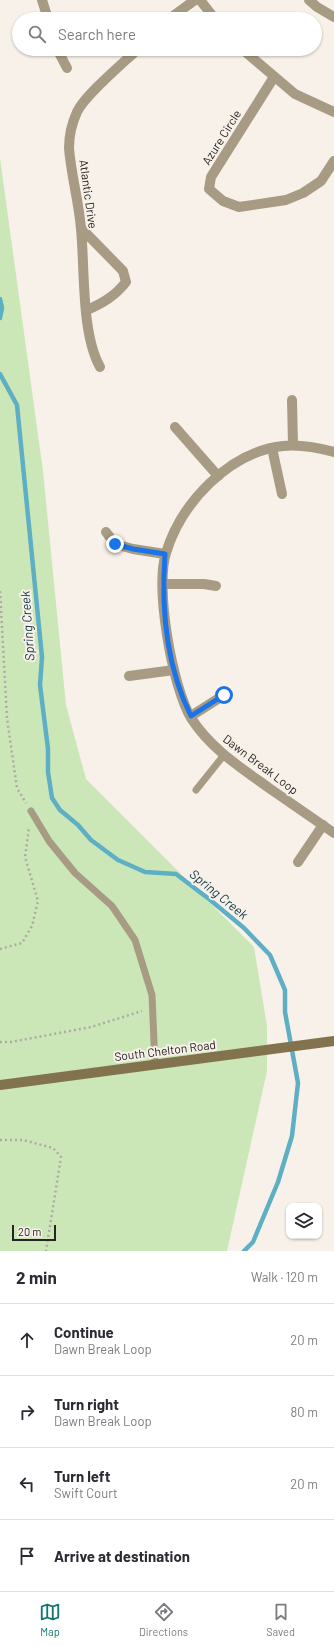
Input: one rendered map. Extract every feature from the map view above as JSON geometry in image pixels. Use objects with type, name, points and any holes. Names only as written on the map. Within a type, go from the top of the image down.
[{"type":"main road","name":"South Chelton Road","points":[[0,1085],[329,1042]]},
{"type":"street","points":[[42,0],[46,12]]},
{"type":"street","points":[[178,12],[194,0]]},
{"type":"street","points":[[200,0],[209,12]]},
{"type":"street","points":[[309,0],[317,7],[334,17]]},
{"type":"street","points":[[61,56],[67,68]]},
{"type":"street","name":"Atlantic Drive","points":[[100,367],[92,345],[87,310],[81,228],[69,147],[71,128],[77,111],[90,96],[131,56]]},
{"type":"street","points":[[250,56],[295,94],[334,112]]},
{"type":"street","name":"Azure Circle","points":[[274,77],[212,177],[209,190],[222,201],[240,207],[286,200],[304,193],[321,181],[334,161]]},
{"type":"street","points":[[81,228],[123,271],[126,282],[118,292],[105,303],[87,310]]},
{"type":"street","points":[[292,400],[293,445]]},
{"type":"street","points":[[175,427],[218,476]]},
{"type":"street","name":"Dawn Break Loop","points":[[334,452],[293,445],[272,448],[237,462],[218,476],[186,511],[165,554],[163,584],[167,637],[180,696],[203,734],[224,756],[334,833]]},
{"type":"street","points":[[272,448],[282,494]]},
{"type":"street","points":[[106,532],[115,544],[133,549],[165,554]]},
{"type":"street","points":[[163,584],[204,584],[216,586]]},
{"type":"street","points":[[129,676],[174,670]]},
{"type":"street","points":[[191,716],[224,695]]},
{"type":"street","points":[[298,862],[323,825]]},
{"type":"lane","points":[[196,790],[224,756]]},
{"type":"lane","points":[[31,812],[49,841],[75,873],[112,906],[135,940],[152,995],[155,1065]]},
{"type":"path","points":[[0,591],[7,718],[17,788],[31,812],[25,858],[38,901],[32,926],[22,943],[0,949]]},
{"type":"path","points":[[0,1042],[11,1042],[91,1028],[152,1008]]},
{"type":"path","points":[[0,1140],[23,1140],[53,1148],[61,1157],[46,1251]]},
{"type":"green space","points":[[0,158],[43,471],[66,705],[86,779],[254,947],[267,1026],[267,1071],[227,1251],[0,1251]]},
{"type":"waterway","name":"Spring Creek","points":[[0,299],[2,308],[0,318]]},
{"type":"waterway","name":"Spring Creek","points":[[0,374],[17,405],[42,657],[40,685],[48,749],[48,772],[52,798],[60,810],[78,825],[91,840],[118,860],[145,872],[176,874],[209,899],[244,928],[270,955],[285,990],[285,1012],[298,1083],[292,1136],[278,1182],[253,1242],[244,1251]]},
{"type":"route","points":[[115,544],[133,549],[165,554],[163,584],[167,637],[180,696],[191,716],[224,695]]}]
